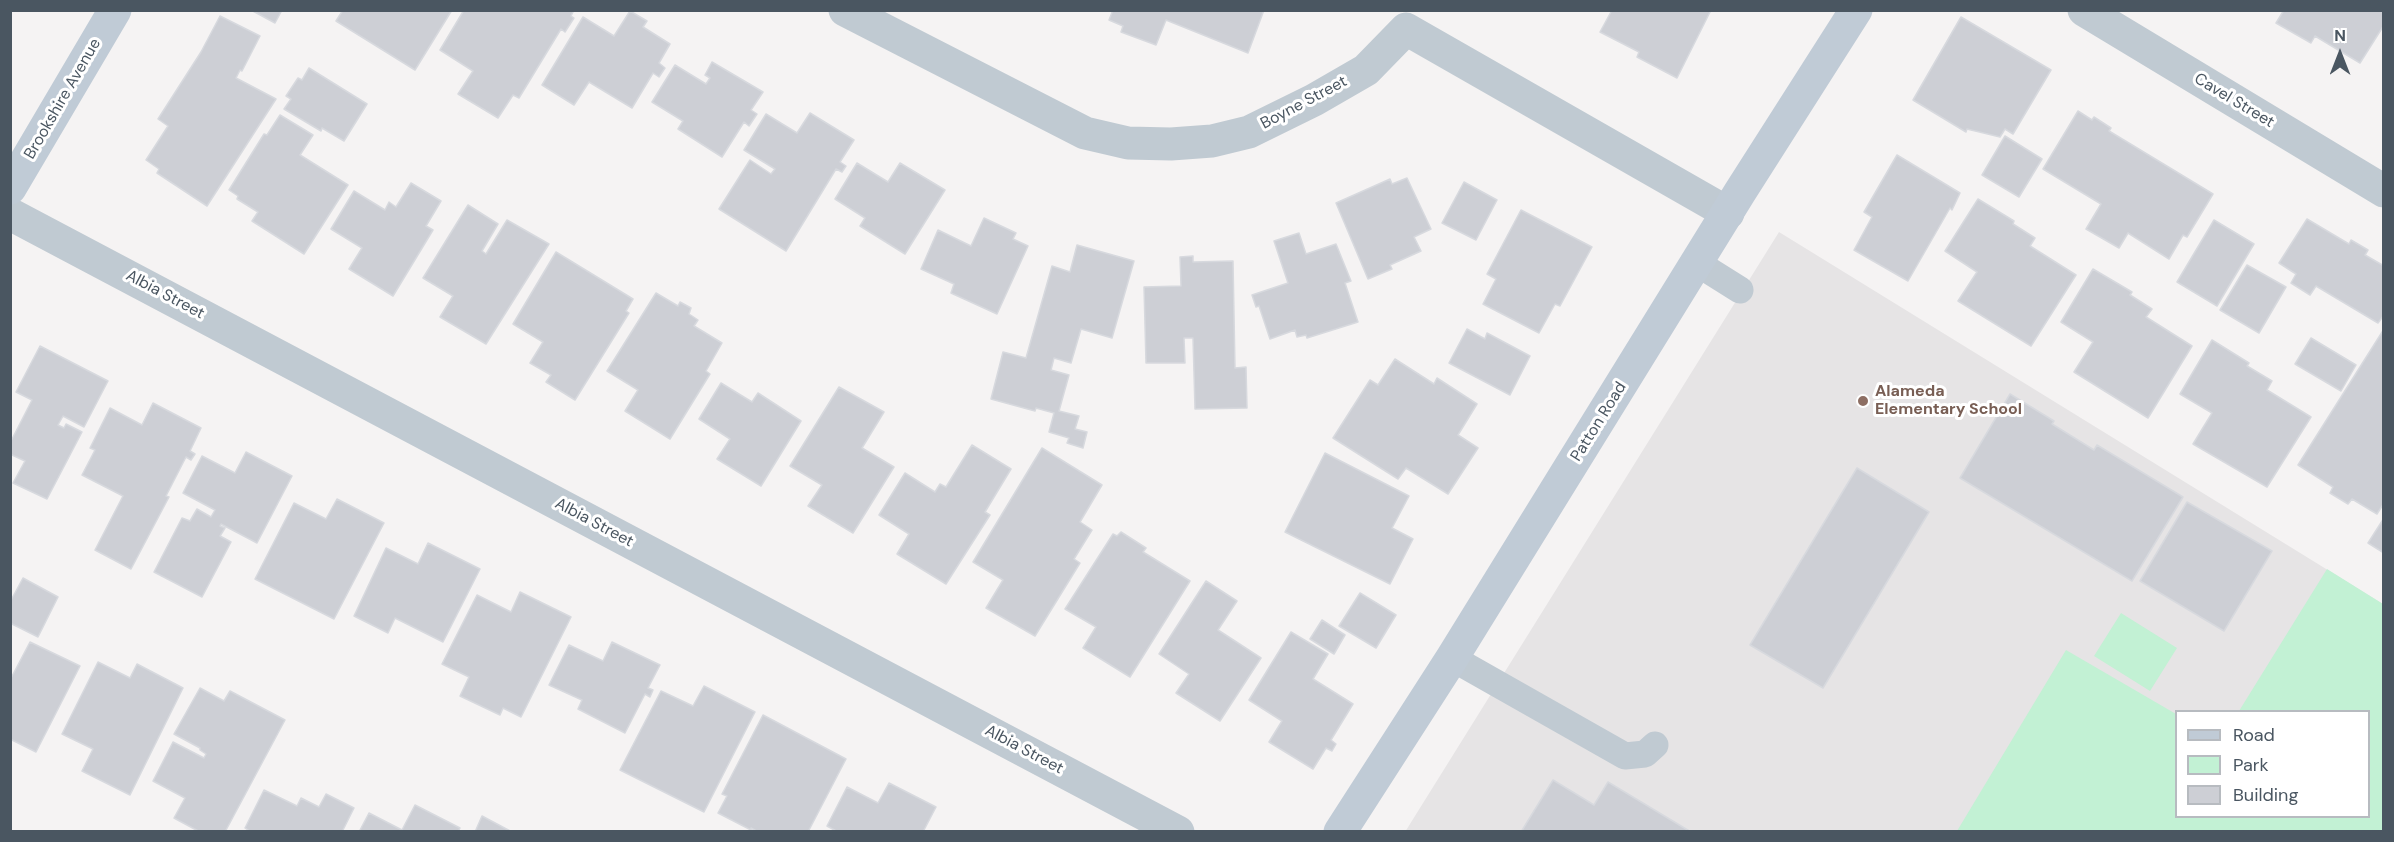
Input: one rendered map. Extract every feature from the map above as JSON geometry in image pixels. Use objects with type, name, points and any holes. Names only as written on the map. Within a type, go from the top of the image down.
[{"type":"street","name":"Brookshire Avenue","points":[[10,188],[115,10]]},
{"type":"street","name":"Boyne Street","points":[[846,10],[1085,133],[1128,143],[1161,144],[1212,141],[1249,132],[1314,100],[1366,70],[1410,20],[1728,213]]},
{"type":"street","name":"Patton Road","points":[[1340,831],[1452,658],[1856,10]]},
{"type":"street","name":"Cavel Street","points":[[2084,10],[2384,191]]},
{"type":"street","name":"Albia Street","points":[[10,214],[1178,831]]},
{"type":"lane","points":[[1697,263],[1740,290]]},
{"type":"lane","points":[[1452,658],[1496,685],[1625,756],[1645,754],[1656,745]]},
{"type":"shaded area","name":"Alameda Elementary School","points":[[1779,232],[2383,604],[2383,831],[1405,832]]},
{"type":"green space","points":[[2327,569],[2383,604],[2383,831],[1957,831],[2066,650],[2175,713],[2175,818],[2370,818],[2370,710],[2240,710]]},
{"type":"green space","points":[[2121,613],[2177,648],[2150,691],[2094,656]]},
{"type":"building","points":[[251,10],[282,10],[275,23]]},
{"type":"building","points":[[343,10],[452,10],[415,70],[336,21]]},
{"type":"building","points":[[464,10],[574,10],[571,16],[574,18],[565,32],[561,29],[519,98],[513,95],[498,118],[458,94],[473,71],[440,50]]},
{"type":"building","points":[[1113,10],[1264,10],[1248,53],[1166,20],[1156,45],[1121,32],[1123,26],[1109,20]]},
{"type":"building","points":[[1612,10],[1711,10],[1677,78],[1637,57],[1639,52],[1600,32]]},
{"type":"building","points":[[2284,10],[2384,10],[2384,25],[2360,63],[2315,36],[2311,43],[2276,23]]},
{"type":"building","points":[[630,11],[647,21],[643,27],[670,44],[659,63],[665,68],[659,77],[653,73],[632,108],[589,82],[574,105],[542,85],[583,17],[614,36]]},
{"type":"building","points":[[220,16],[260,36],[236,78],[276,99],[207,206],[157,173],[159,169],[146,160],[168,126],[158,119],[201,52]]},
{"type":"building","points":[[1961,17],[2051,70],[2013,134],[2005,129],[2000,137],[1967,129],[1966,132],[1913,100]]},
{"type":"building","points":[[712,62],[763,92],[751,110],[757,114],[749,126],[744,122],[722,157],[678,129],[683,121],[652,102],[675,65],[706,84],[710,78],[705,75]]},
{"type":"building","points":[[309,68],[367,104],[344,141],[322,128],[321,131],[284,109],[291,99],[286,96],[298,78],[302,80]]},
{"type":"building","points":[[2078,111],[2092,120],[2094,117],[2111,128],[2109,131],[2213,194],[2187,237],[2183,235],[2169,259],[2128,233],[2119,248],[2086,229],[2101,204],[2043,169]]},
{"type":"building","points":[[810,113],[854,140],[840,162],[846,166],[842,172],[836,169],[786,251],[719,209],[750,160],[771,174],[775,169],[744,150],[766,114],[797,133]]},
{"type":"building","points":[[280,115],[313,135],[300,155],[348,185],[304,254],[252,221],[258,212],[237,199],[238,196],[229,190],[264,134],[267,135]]},
{"type":"building","points":[[2005,136],[2042,159],[2019,197],[1982,175]]},
{"type":"building","points":[[1897,155],[1960,193],[1908,281],[1854,250],[1872,217],[1864,212]]},
{"type":"building","points":[[857,163],[888,182],[900,163],[945,190],[905,254],[860,226],[865,218],[835,199]]},
{"type":"building","points":[[1407,178],[1431,229],[1414,237],[1421,251],[1390,265],[1392,269],[1368,279],[1336,203],[1390,179],[1392,184]]},
{"type":"building","points":[[1464,182],[1497,200],[1476,240],[1442,223]]},
{"type":"building","points":[[411,183],[441,201],[426,226],[433,230],[393,296],[349,269],[362,248],[331,229],[354,191],[385,210],[389,202],[396,207]]},
{"type":"building","points":[[1978,199],[2014,221],[2013,224],[2035,238],[2030,246],[2076,275],[2031,346],[1958,301],[1977,272],[1945,251]]},
{"type":"building","points":[[468,205],[498,224],[482,251],[486,254],[507,220],[549,244],[486,344],[440,317],[453,296],[423,278]]},
{"type":"building","points":[[1521,210],[1592,247],[1560,306],[1555,304],[1539,333],[1483,304],[1496,279],[1487,274]]},
{"type":"building","points":[[984,218],[1016,233],[1013,239],[1028,246],[997,314],[951,293],[954,284],[921,269],[938,230],[971,246]]},
{"type":"building","points":[[2307,219],[2349,244],[2351,240],[2368,250],[2365,255],[2384,266],[2384,315],[2378,323],[2316,286],[2310,295],[2291,283],[2296,274],[2279,263]]},
{"type":"building","points":[[2214,220],[2254,244],[2217,306],[2177,282]]},
{"type":"building","points":[[1299,233],[1306,254],[1336,244],[1351,281],[1345,283],[1358,322],[1307,338],[1306,335],[1297,337],[1295,330],[1270,339],[1259,306],[1256,307],[1252,295],[1288,283],[1274,241]]},
{"type":"building","points":[[1077,245],[1134,261],[1112,338],[1081,329],[1071,363],[1054,358],[1051,370],[1069,375],[1059,411],[1079,416],[1075,429],[1087,432],[1083,448],[1067,443],[1069,438],[1049,432],[1054,413],[1036,408],[1035,411],[991,399],[1003,352],[1026,358],[1052,266],[1070,272]]},
{"type":"building","points":[[556,252],[633,299],[626,311],[629,313],[575,400],[546,382],[551,375],[530,363],[543,342],[513,324]]},
{"type":"building","points":[[1193,256],[1193,262],[1233,261],[1235,368],[1246,367],[1247,408],[1195,409],[1193,338],[1184,338],[1185,363],[1146,363],[1144,287],[1181,286],[1180,257]]},
{"type":"building","points":[[2247,265],[2286,287],[2259,333],[2220,310]]},
{"type":"building","points":[[2093,269],[2132,292],[2130,295],[2152,309],[2146,317],[2192,346],[2148,418],[2074,372],[2093,342],[2061,322]]},
{"type":"building","points":[[656,293],[678,306],[680,302],[691,308],[689,314],[698,320],[694,326],[722,343],[706,371],[710,374],[670,439],[625,411],[638,390],[607,371]]},
{"type":"building","points":[[1467,329],[1485,339],[1487,333],[1530,356],[1510,395],[1449,363]]},
{"type":"building","points":[[2384,329],[2384,503],[2377,514],[2352,499],[2348,504],[2330,493],[2333,487],[2298,465]]},
{"type":"building","points":[[2311,338],[2356,365],[2341,391],[2295,364]]},
{"type":"building","points":[[2212,340],[2249,363],[2247,366],[2272,381],[2267,390],[2311,417],[2267,487],[2193,444],[2212,413],[2180,394]]},
{"type":"building","points":[[40,346],[108,381],[84,427],[63,416],[58,425],[64,428],[66,424],[82,432],[47,499],[13,483],[25,461],[10,454],[10,443],[32,400],[16,392]]},
{"type":"building","points":[[1395,359],[1434,384],[1437,378],[1477,404],[1458,435],[1478,448],[1448,494],[1406,468],[1398,479],[1333,438],[1370,380],[1378,385]]},
{"type":"building","points":[[721,383],[752,402],[758,393],[801,421],[761,486],[717,459],[730,439],[699,419]]},
{"type":"building","points":[[839,387],[884,412],[862,448],[894,467],[853,533],[808,506],[822,485],[790,466]]},
{"type":"building","points":[[2010,394],[2054,421],[2052,424],[2094,450],[2097,445],[2183,497],[2132,581],[1960,478]]},
{"type":"building","points":[[153,403],[201,428],[190,451],[195,454],[191,460],[186,457],[166,496],[169,497],[131,569],[95,550],[123,496],[82,475],[95,450],[90,448],[110,408],[142,425]]},
{"type":"building","points":[[972,445],[1011,469],[985,512],[990,515],[946,584],[897,554],[909,534],[879,515],[905,473],[935,492],[940,484],[946,487]]},
{"type":"building","points":[[1042,448],[1102,485],[1080,522],[1092,530],[1074,559],[1080,563],[1035,636],[986,608],[1003,580],[973,562]]},
{"type":"building","points":[[246,452],[292,476],[257,543],[221,524],[220,526],[225,528],[220,536],[231,542],[202,597],[154,572],[182,518],[190,521],[197,509],[211,517],[215,510],[183,493],[202,456],[235,473]]},
{"type":"building","points":[[1325,453],[1409,496],[1392,528],[1413,539],[1390,584],[1285,532]]},
{"type":"building","points":[[1857,468],[1929,512],[1823,688],[1750,645]]},
{"type":"building","points":[[337,499],[384,523],[334,619],[255,579],[294,503],[326,519]]},
{"type":"building","points":[[2187,502],[2272,551],[2224,631],[2140,581]]},
{"type":"building","points":[[2384,518],[2384,553],[2368,543]]},
{"type":"building","points":[[1121,532],[1146,548],[1143,552],[1190,581],[1130,677],[1083,648],[1096,627],[1065,609],[1113,534],[1117,536]]},
{"type":"building","points":[[428,543],[480,569],[443,642],[395,618],[388,633],[354,616],[386,548],[418,564]]},
{"type":"building","points":[[23,578],[58,597],[38,637],[10,623],[10,602]]},
{"type":"building","points":[[1206,581],[1237,601],[1218,630],[1261,658],[1220,721],[1176,693],[1189,674],[1159,654]]},
{"type":"building","points":[[520,592],[571,617],[521,717],[503,708],[500,715],[460,696],[469,677],[442,664],[477,595],[511,612]]},
{"type":"building","points":[[1360,593],[1396,615],[1376,648],[1339,626]]},
{"type":"building","points":[[1322,620],[1345,635],[1334,654],[1310,639]]},
{"type":"building","points":[[1291,632],[1328,654],[1313,679],[1353,704],[1331,740],[1336,744],[1332,751],[1326,748],[1313,769],[1269,742],[1282,721],[1249,700]]},
{"type":"building","points":[[30,642],[80,666],[36,752],[10,739],[10,680]]},
{"type":"building","points":[[612,642],[660,665],[648,688],[653,690],[650,697],[645,694],[625,733],[578,709],[582,700],[549,685],[569,645],[603,661]]},
{"type":"building","points":[[98,662],[130,678],[137,664],[183,688],[130,795],[82,771],[93,749],[62,734]]},
{"type":"building","points":[[704,686],[755,712],[704,812],[620,770],[661,691],[693,706]]},
{"type":"building","points":[[200,688],[224,701],[230,691],[285,720],[225,832],[200,832],[174,818],[185,798],[153,781],[173,742],[204,758],[206,754],[200,748],[174,734]]},
{"type":"building","points":[[763,715],[846,759],[808,832],[758,832],[718,813],[727,796],[722,794]]},
{"type":"building","points":[[1553,780],[1594,805],[1608,782],[1691,832],[1521,832]]},
{"type":"building","points":[[889,783],[936,807],[923,832],[838,832],[827,826],[847,787],[878,803]]},
{"type":"building","points":[[264,790],[297,806],[301,798],[319,807],[326,794],[354,808],[342,832],[251,832],[245,828]]},
{"type":"building","points":[[415,805],[460,828],[458,832],[359,832],[369,813],[402,830]]},
{"type":"building","points":[[482,816],[512,832],[475,832]]},
{"type":"place","name":"Alameda Elementary School","points":[[1863,401]]}]
